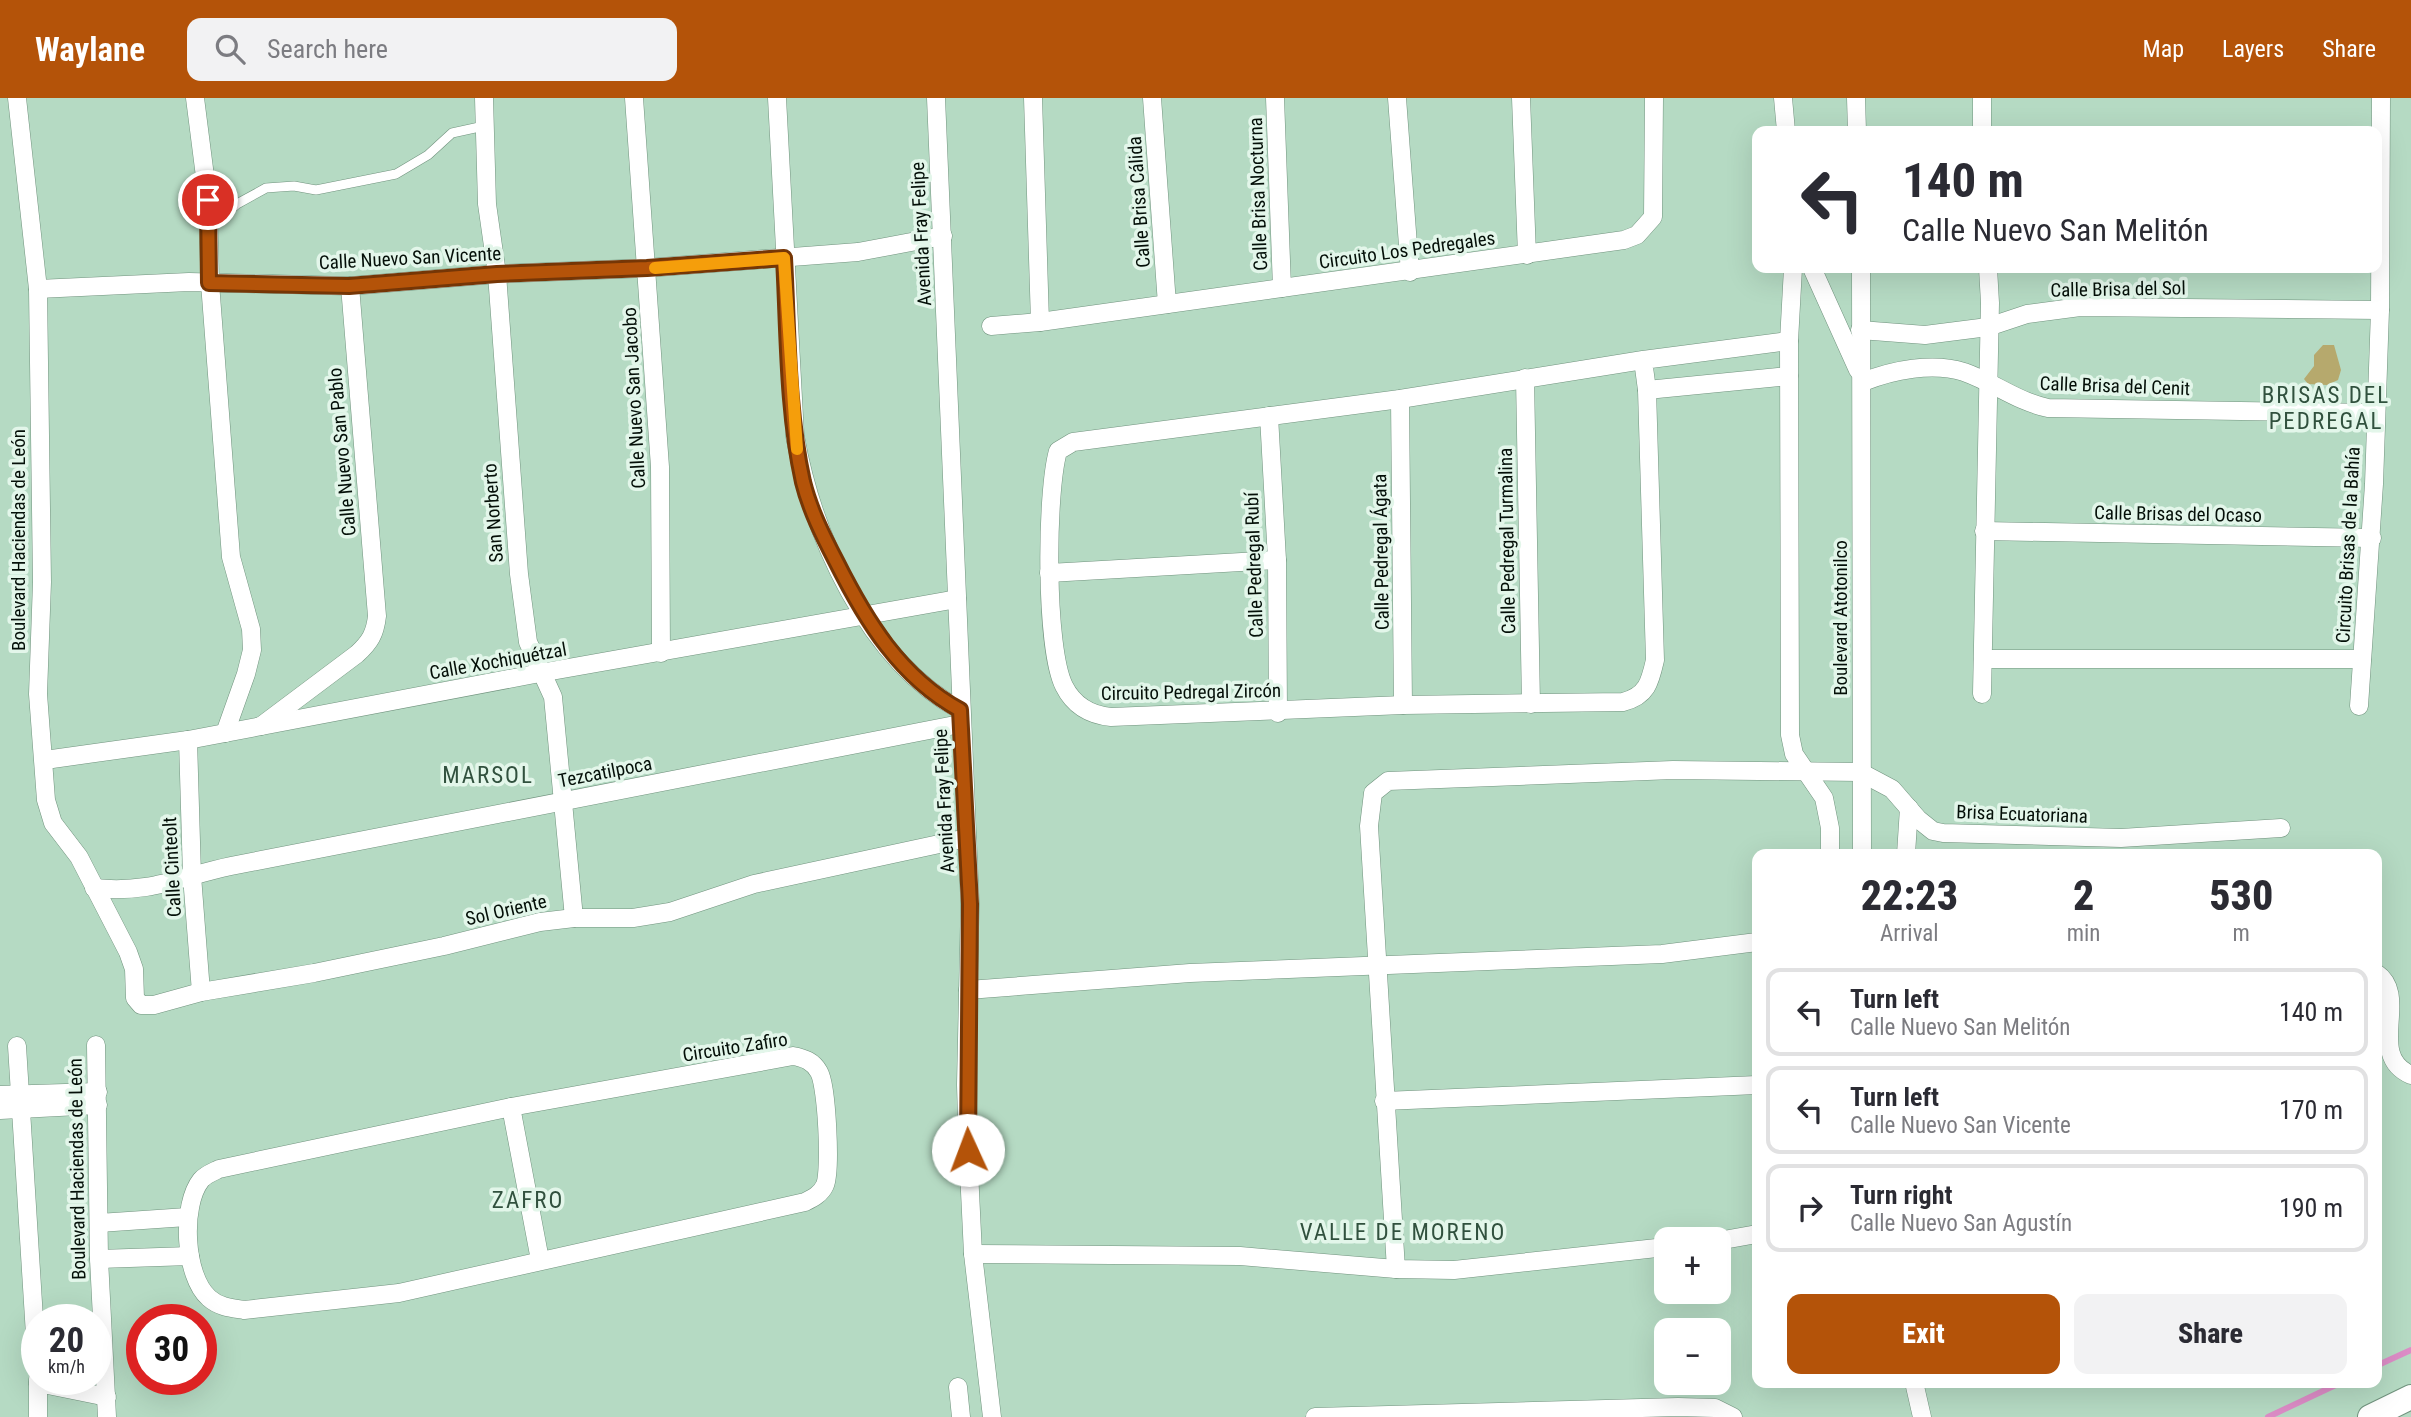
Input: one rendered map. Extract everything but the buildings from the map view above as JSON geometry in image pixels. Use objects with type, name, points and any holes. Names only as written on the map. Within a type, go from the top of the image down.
[{"type":"main road","points":[[2370,1417],[2411,1397]]},
{"type":"street","name":"Boulevard Haciendas de León","points":[[17,98],[38,289],[41,582],[38,694],[46,800],[50,817],[59,834],[79,857],[112,922]]},
{"type":"street","points":[[195,98],[208,200],[209,283],[231,556],[251,629],[252,650],[225,733]]},
{"type":"street","name":"San Norberto","points":[[484,98],[487,204],[497,274],[519,574],[528,642],[553,697],[565,801],[574,918]]},
{"type":"street","name":"Calle Nuevo San Jacobo","points":[[634,98],[660,467],[661,653]]},
{"type":"street","points":[[777,98],[795,436],[804,484],[820,528],[863,615],[925,687],[960,717]]},
{"type":"street","name":"Avenida Fray Felipe","points":[[936,98],[960,717],[970,904],[966,1085],[973,1254],[992,1417]]},
{"type":"street","points":[[1033,98],[1040,323]]},
{"type":"street","name":"Calle Brisa Cálida","points":[[1152,98],[1167,304]]},
{"type":"street","name":"Calle Brisa Nocturna","points":[[1275,98],[1282,288]]},
{"type":"street","points":[[1397,98],[1410,272]]},
{"type":"street","points":[[1521,98],[1527,255]]},
{"type":"street","name":"Circuito Los Pedregales","points":[[991,326],[1040,323],[1624,240],[1647,227],[1653,217],[1656,203],[1654,98]]},
{"type":"street","points":[[1783,98],[1786,126]]},
{"type":"street","points":[[1856,98],[1857,126]]},
{"type":"street","points":[[1982,98],[1982,126]]},
{"type":"street","name":"Circuito Brisas de la Bahía","points":[[2380,126],[2381,98]]},
{"type":"street","points":[[0,122],[19,122]]},
{"type":"street","name":"Calle Nuevo San Vicente","points":[[38,289],[209,283],[349,286],[497,274],[647,268],[784,258],[881,249],[943,236]]},
{"type":"street","points":[[1793,273],[1789,341],[1790,735],[1794,754],[1824,798],[1830,828],[1830,849]]},
{"type":"street","name":"Boulevard Atotonilco","points":[[1815,273],[1826,293],[1863,382]]},
{"type":"street","name":"Boulevard Atotonilco","points":[[1861,273],[1862,849]]},
{"type":"street","points":[[1982,694],[1983,531],[1989,383],[1988,273]]},
{"type":"street","name":"Circuito Brisas de la Bahía","points":[[2359,706],[2372,538],[2379,273]]},
{"type":"street","name":"Calle Nuevo San Pablo","points":[[259,727],[370,642],[377,616],[349,286]]},
{"type":"street","name":"Calle Brisa del Sol","points":[[1860,330],[1925,335],[1988,327],[2027,314],[2080,307],[2380,310]]},
{"type":"street","name":"Circuito Pedregal Zircón","points":[[1643,360],[1647,390],[1655,660],[1651,680],[1636,699],[1623,702],[1404,705],[1278,713],[1111,717],[1085,711],[1064,686],[1058,666],[1049,573],[1051,493],[1058,451],[1082,439],[1400,399],[1643,360],[1789,341]]},
{"type":"street","name":"Calle Brisa del Cenit","points":[[1863,382],[1890,372],[1937,368],[1963,372],[1989,383],[2010,397],[2049,408],[2375,413]]},
{"type":"street","points":[[1647,390],[1789,376]]},
{"type":"street","name":"Calle Pedregal Turmalina","points":[[1525,378],[1531,704]]},
{"type":"street","name":"Calle Pedregal Ágata","points":[[1400,399],[1404,705]]},
{"type":"street","name":"Calle Pedregal Rubí","points":[[1269,416],[1277,560],[1278,713]]},
{"type":"street","name":"Calle Brisas del Ocaso","points":[[1983,531],[2372,538]]},
{"type":"street","points":[[1049,573],[1277,560]]},
{"type":"street","name":"Calle Xochiquétzal","points":[[45,760],[188,740],[540,673],[957,599]]},
{"type":"street","name":"Circuito Brisas de la Bahía","points":[[1983,659],[2362,659]]},
{"type":"street","name":"Tezcatilpoca","points":[[94,888],[121,891],[146,889],[192,876],[565,801],[960,717]]},
{"type":"street","name":"Calle Cinteolt","points":[[188,740],[192,876],[201,992]]},
{"type":"street","points":[[1396,1269],[1384,1101],[1380,968],[1369,827],[1373,793],[1388,781],[1400,778],[1503,778],[1672,770],[1860,772]]},
{"type":"street","name":"Brisa Ecuatoriana","points":[[1860,772],[1892,789],[1933,831],[1943,833],[2124,846],[2281,828]]},
{"type":"street","points":[[1906,849],[1909,808]]},
{"type":"street","name":"Sol Oriente","points":[[112,922],[134,969],[137,1002],[145,1006],[201,992],[314,973],[444,946],[540,922],[574,918],[633,918],[670,912],[754,884],[967,838]]},
{"type":"street","points":[[968,990],[1190,973],[1380,968],[1662,954],[1752,943]]},
{"type":"street","points":[[2382,977],[2386,980],[2389,990],[2388,1051],[2396,1063],[2411,1074]]},
{"type":"street","name":"Boulevard Haciendas de León","points":[[96,1045],[99,1259],[107,1417]]},
{"type":"street","points":[[17,1046],[12,1099],[31,1304]]},
{"type":"street","name":"Circuito Zafiro","points":[[793,1056],[805,1058],[815,1066],[826,1092],[827,1178],[817,1196],[789,1208],[540,1260],[399,1293],[244,1310],[223,1307],[210,1299],[196,1278],[190,1256],[187,1217],[196,1188],[203,1177],[219,1169],[511,1107],[793,1056]]},
{"type":"street","points":[[1384,1101],[1752,1085]]},
{"type":"street","points":[[0,1110],[12,1099],[98,1098]]},
{"type":"street","points":[[511,1107],[540,1260]]},
{"type":"street","points":[[99,1223],[187,1217]]},
{"type":"street","points":[[1731,1239],[1752,1235]]},
{"type":"street","points":[[973,1254],[1240,1256],[1396,1269],[1502,1268],[1654,1249]]},
{"type":"street","points":[[99,1259],[190,1256]]},
{"type":"street","points":[[958,1387],[961,1417]]},
{"type":"street","points":[[1915,1388],[1922,1417]]},
{"type":"street","points":[[37,1395],[38,1417]]},
{"type":"street","points":[[100,1395],[107,1397]]},
{"type":"street","points":[[1315,1417],[1678,1407],[1715,1408],[1733,1417]]},
{"type":"lane","points":[[208,228],[237,204],[266,188],[294,186],[316,190],[396,174],[428,155],[452,133],[484,126]]},
{"type":"shaded area","points":[[2323,345],[2334,345],[2341,370],[2338,380],[2327,385],[2308,384],[2304,379],[2314,366],[2314,355]]},
{"type":"waterway","points":[[2382,1363],[2411,1350]]},
{"type":"waterway","points":[[2268,1417],[2329,1388]]},
{"type":"slow traffic","points":[[655,268],[784,258],[797,449]]},
{"type":"district","name":"BRISAS DEL PEDREGAL","points":[[2326,408]]},
{"type":"district","name":"MARSOL","points":[[488,775]]},
{"type":"district","name":"ZAFRO","points":[[528,1200]]},
{"type":"district","name":"VALLE DE MORENO","points":[[1403,1232]]},
{"type":"route","points":[[208,200],[209,283],[349,286],[497,274],[647,268],[784,258],[795,436],[804,484],[820,528],[863,615],[887,647],[935,696],[960,710],[970,904],[966,1085],[968,1150]]}]
